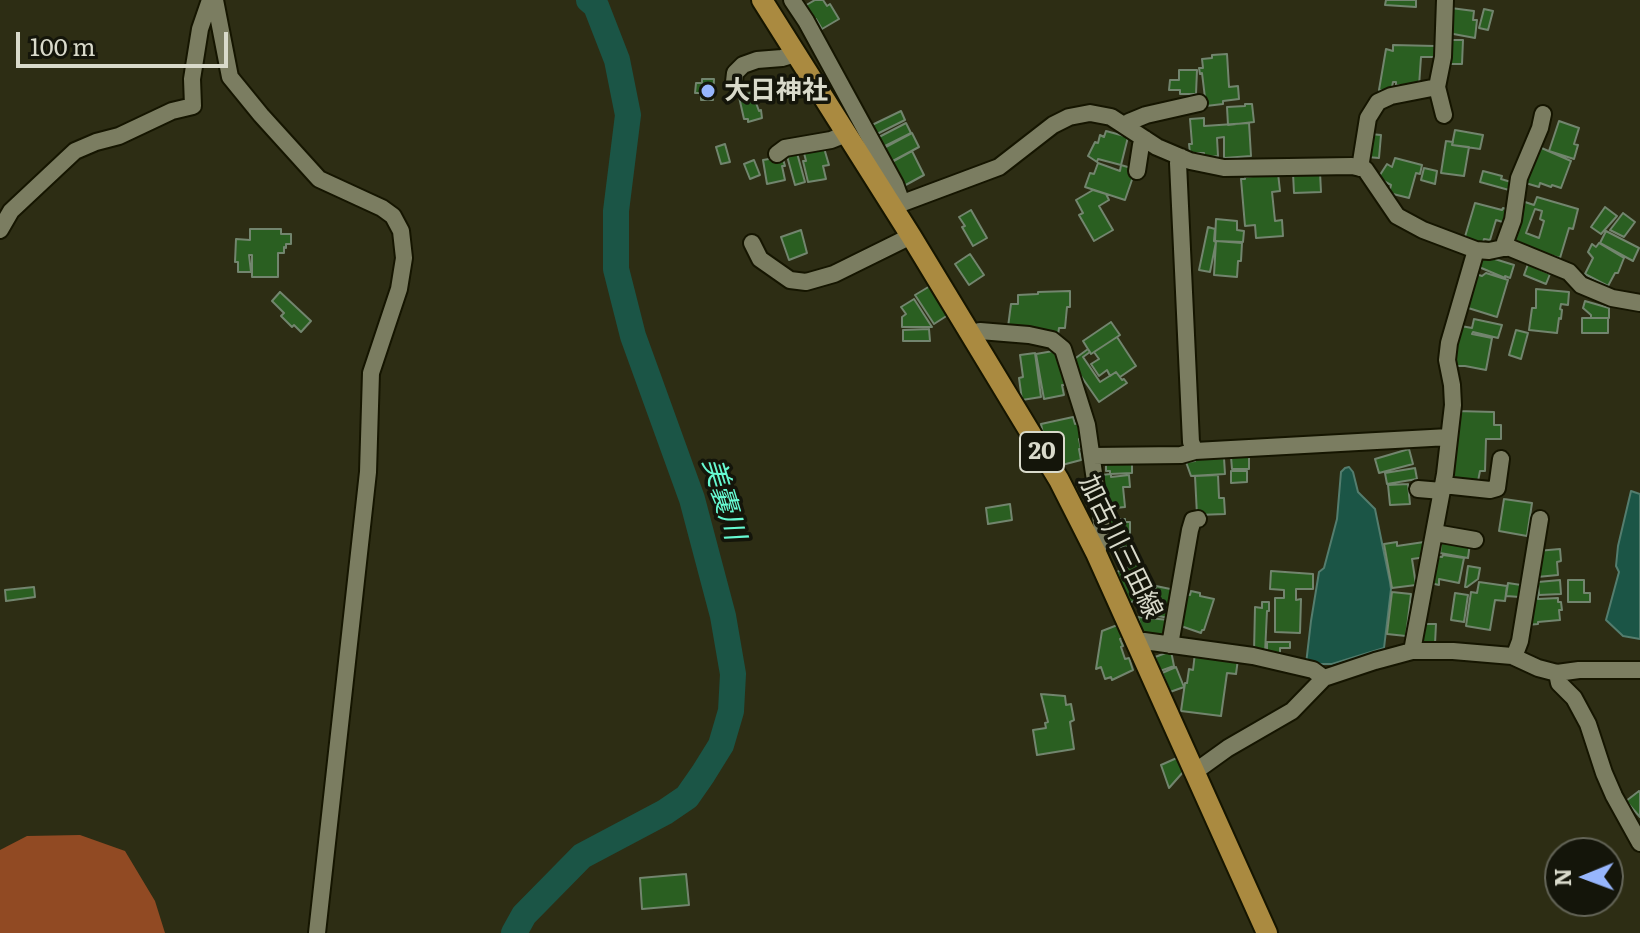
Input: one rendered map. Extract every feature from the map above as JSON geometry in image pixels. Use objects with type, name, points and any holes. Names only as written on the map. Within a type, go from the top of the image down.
[{"type":"main road","name":"加古川三田線","points":[[762,0],[846,134],[897,205],[911,236],[1059,480],[1096,553],[1267,933]]},
{"type":"street","points":[[0,230],[11,211],[75,151],[119,136],[172,111],[193,106],[192,79],[200,29],[212,0]]},
{"type":"street","points":[[212,0],[230,77],[261,115],[319,179],[382,208],[393,216],[401,231],[404,258],[399,289],[371,373],[368,472],[317,933]]},
{"type":"street","points":[[792,0],[895,184],[897,205],[999,167],[1053,125],[1069,117],[1090,113],[1111,117],[1157,147],[1181,157],[1224,168],[1352,166],[1365,169],[1397,216],[1423,230],[1476,250],[1508,247],[1569,272],[1581,285],[1612,298],[1640,303]]},
{"type":"street","points":[[1444,115],[1437,87],[1443,57],[1445,0]]},
{"type":"street","points":[[734,82],[735,73],[743,65],[795,54]]},
{"type":"street","points":[[1360,168],[1368,118],[1378,102],[1391,96],[1437,87]]},
{"type":"street","points":[[1125,126],[1146,115],[1199,103]]},
{"type":"street","points":[[1506,248],[1519,178],[1543,114]]},
{"type":"street","points":[[777,154],[785,148],[831,140],[846,134]]},
{"type":"street","points":[[1137,171],[1141,145],[1145,139]]},
{"type":"street","points":[[1181,157],[1178,163],[1191,442],[1195,451]]},
{"type":"street","points":[[752,243],[760,259],[790,280],[806,282],[834,274],[911,236]]},
{"type":"street","points":[[1412,651],[1443,488],[1453,405],[1447,360],[1449,343],[1476,250]]},
{"type":"street","points":[[970,334],[980,331],[1029,335],[1052,340],[1063,349],[1087,425],[1103,536],[1096,553]]},
{"type":"street","points":[[1092,456],[1181,455],[1195,451],[1449,437]]},
{"type":"street","points":[[1418,489],[1497,488],[1501,459]]},
{"type":"street","points":[[1170,645],[1190,530],[1193,520],[1198,519]]},
{"type":"street","points":[[1514,657],[1520,641],[1540,519]]},
{"type":"street","points":[[1435,533],[1475,540]]},
{"type":"street","points":[[1137,643],[1144,641],[1253,656],[1313,670],[1324,678]]},
{"type":"street","points":[[1196,771],[1241,740],[1292,711],[1324,678],[1412,651],[1453,651],[1514,657],[1557,673],[1640,670]]},
{"type":"street","points":[[1557,673],[1559,683],[1574,698],[1588,724],[1614,796],[1640,843]]},
{"type":"shaded area","points":[[80,835],[125,851],[155,901],[165,933],[0,933],[0,850],[27,836]]},
{"type":"water","points":[[1349,467],[1358,492],[1375,509],[1390,582],[1384,648],[1332,664],[1306,664],[1319,572],[1324,568],[1337,519],[1341,472]]},
{"type":"water","points":[[1631,491],[1640,494],[1640,639],[1623,636],[1606,620],[1619,572],[1616,566],[1618,546]]},
{"type":"building","points":[[815,0],[823,0],[827,6],[830,4],[839,19],[822,29],[803,7]]},
{"type":"building","points":[[1386,0],[1416,0],[1416,7],[1385,5]]},
{"type":"building","points":[[1451,8],[1474,11],[1473,20],[1477,20],[1475,38],[1448,33]]},
{"type":"building","points":[[1484,9],[1493,11],[1488,30],[1479,28]]},
{"type":"building","points":[[1449,40],[1463,40],[1462,64],[1448,64]]},
{"type":"building","points":[[1393,45],[1435,46],[1435,57],[1421,57],[1419,86],[1396,85],[1393,82],[1391,92],[1379,90],[1386,49],[1393,51]]},
{"type":"building","points":[[1227,54],[1229,87],[1238,86],[1239,99],[1206,106],[1199,68],[1203,68],[1202,59]]},
{"type":"building","points":[[1179,70],[1197,70],[1196,94],[1169,90],[1170,80],[1179,80]]},
{"type":"building","points":[[702,79],[714,79],[713,100],[701,100],[701,93],[695,93],[696,83],[702,83]]},
{"type":"building","points":[[752,92],[762,118],[748,122],[744,119],[739,97]]},
{"type":"building","points":[[1252,104],[1254,122],[1228,125],[1227,107]]},
{"type":"building","points":[[901,111],[905,120],[877,134],[872,125]]},
{"type":"building","points":[[1204,118],[1204,126],[1249,123],[1251,156],[1224,158],[1224,137],[1217,138],[1218,156],[1204,158],[1204,153],[1190,153],[1190,119]]},
{"type":"building","points":[[1559,121],[1579,128],[1574,159],[1549,151]]},
{"type":"building","points":[[906,123],[911,133],[883,147],[879,137]]},
{"type":"building","points":[[1455,130],[1483,135],[1480,149],[1452,145]]},
{"type":"building","points":[[1106,131],[1128,137],[1121,165],[1098,159],[1097,162],[1088,156],[1100,135],[1104,137]]},
{"type":"building","points":[[912,133],[919,147],[889,163],[882,149]]},
{"type":"building","points":[[1370,134],[1381,135],[1379,158],[1367,157]]},
{"type":"building","points":[[1446,141],[1469,147],[1464,176],[1441,173]]},
{"type":"building","points":[[725,144],[730,162],[721,164],[716,147]]},
{"type":"building","points":[[1537,146],[1571,161],[1561,188],[1522,182]]},
{"type":"building","points":[[824,148],[829,165],[823,166],[826,179],[808,182],[804,153]]},
{"type":"building","points":[[912,151],[924,175],[902,187],[890,163]]},
{"type":"building","points":[[797,153],[805,182],[795,185],[787,156]]},
{"type":"building","points":[[781,157],[785,180],[767,184],[763,160]]},
{"type":"building","points":[[1395,158],[1422,165],[1420,174],[1416,173],[1409,198],[1389,193],[1391,185],[1378,178],[1387,164],[1392,167]]},
{"type":"building","points":[[754,160],[760,175],[750,179],[744,164]]},
{"type":"building","points":[[1098,163],[1120,171],[1121,165],[1131,168],[1134,174],[1125,200],[1085,187]]},
{"type":"building","points":[[1424,168],[1437,171],[1435,184],[1421,180]]},
{"type":"building","points":[[1483,171],[1511,182],[1509,190],[1480,182]]},
{"type":"building","points":[[1320,172],[1321,192],[1294,193],[1293,173]]},
{"type":"building","points":[[1278,173],[1280,191],[1272,192],[1275,221],[1282,220],[1283,236],[1256,238],[1255,225],[1245,226],[1241,179]]},
{"type":"building","points":[[1093,190],[1106,194],[1109,200],[1099,206],[1113,230],[1094,241],[1079,215],[1083,213],[1076,200]]},
{"type":"building","points":[[1537,197],[1578,209],[1560,258],[1507,243],[1522,201],[1534,205]],"holes":[[[1535,209],[1542,211],[1540,219],[1544,221],[1539,238],[1526,233]]]},
{"type":"building","points":[[1475,203],[1509,210],[1506,223],[1496,220],[1490,240],[1484,239],[1482,245],[1464,240]]},
{"type":"building","points":[[1605,207],[1617,216],[1601,234],[1591,227]]},
{"type":"building","points":[[971,210],[987,238],[973,246],[959,217]]},
{"type":"building","points":[[1623,213],[1635,222],[1624,237],[1610,230]]},
{"type":"building","points":[[1216,219],[1237,221],[1237,230],[1244,231],[1243,242],[1215,241]]},
{"type":"building","points":[[1208,227],[1215,229],[1216,242],[1210,272],[1199,270]]},
{"type":"building","points":[[250,229],[281,229],[281,234],[291,234],[291,244],[286,244],[284,253],[278,253],[278,277],[252,277],[252,255],[249,255],[251,272],[238,272],[236,239],[250,240]]},
{"type":"building","points":[[801,230],[807,253],[789,260],[781,237]]},
{"type":"building","points":[[1606,231],[1639,248],[1633,261],[1600,243]]},
{"type":"building","points":[[1216,241],[1242,243],[1237,277],[1214,275]]},
{"type":"building","points":[[1599,243],[1624,258],[1608,286],[1585,274],[1593,258],[1588,252],[1592,244],[1596,247]]},
{"type":"building","points":[[970,254],[984,275],[969,285],[955,264]]},
{"type":"building","points":[[1485,256],[1514,265],[1510,278],[1479,267]]},
{"type":"building","points":[[1528,264],[1550,274],[1546,284],[1524,275]]},
{"type":"building","points":[[1486,273],[1508,280],[1497,317],[1465,307],[1476,274],[1482,276]]},
{"type":"building","points":[[930,286],[948,315],[934,324],[915,295]]},
{"type":"building","points":[[1536,289],[1569,292],[1568,305],[1561,304],[1557,333],[1529,330],[1532,308],[1536,308]]},
{"type":"building","points":[[1070,291],[1065,328],[1059,328],[1058,335],[1008,327],[1011,304],[1018,304],[1018,295]]},
{"type":"building","points":[[280,292],[311,321],[301,332],[281,316],[284,313],[272,301]]},
{"type":"building","points":[[914,299],[932,327],[902,327],[902,317],[906,314],[901,307]]},
{"type":"building","points":[[1585,301],[1609,308],[1609,318],[1591,318],[1583,308]]},
{"type":"building","points":[[1582,318],[1608,318],[1608,333],[1582,333]]},
{"type":"building","points":[[1474,319],[1502,325],[1498,338],[1472,334],[1492,338],[1486,370],[1452,366],[1461,326],[1472,328]]},
{"type":"building","points":[[1111,322],[1120,335],[1091,354],[1083,341]]},
{"type":"building","points":[[929,329],[930,341],[903,341],[903,330]]},
{"type":"building","points":[[1516,330],[1528,333],[1521,359],[1509,355]]},
{"type":"building","points":[[1117,337],[1136,366],[1120,377],[1116,372],[1110,376],[1107,370],[1099,376],[1091,364],[1099,359],[1094,352]]},
{"type":"building","points":[[1088,349],[1090,352],[1083,357],[1100,382],[1116,372],[1127,383],[1099,402],[1074,366],[1073,360]]},
{"type":"building","points":[[1059,350],[1064,395],[1044,399],[1036,354]]},
{"type":"building","points":[[1035,353],[1041,397],[1022,400],[1020,355]]},
{"type":"building","points":[[1457,411],[1494,412],[1494,425],[1501,425],[1501,439],[1486,439],[1485,471],[1480,471],[1478,481],[1448,481]]},
{"type":"building","points":[[1073,417],[1075,424],[1081,422],[1084,437],[1079,439],[1081,460],[1062,465],[1058,443],[1054,444],[1051,432],[1043,434],[1041,424]]},
{"type":"building","points":[[1409,449],[1413,464],[1379,473],[1375,459]]},
{"type":"building","points":[[1231,457],[1249,457],[1249,469],[1232,469]]},
{"type":"building","points":[[1224,458],[1225,474],[1191,476],[1186,462],[1195,459]]},
{"type":"building","points":[[1106,462],[1132,462],[1132,473],[1110,474],[1106,471]]},
{"type":"building","points":[[1415,468],[1417,479],[1387,484],[1385,473]]},
{"type":"building","points":[[1231,471],[1247,471],[1247,482],[1231,483]]},
{"type":"building","points":[[1111,474],[1111,477],[1129,475],[1130,487],[1123,487],[1125,507],[1104,509],[1101,475]]},
{"type":"building","points":[[1218,475],[1219,498],[1224,498],[1225,514],[1197,515],[1195,476]]},
{"type":"building","points":[[1408,484],[1410,504],[1390,505],[1388,485]]},
{"type":"building","points":[[1504,499],[1532,503],[1527,536],[1499,531]]},
{"type":"building","points":[[1010,504],[1012,520],[988,524],[986,508]]},
{"type":"building","points":[[1125,519],[1125,522],[1130,522],[1130,547],[1110,547],[1110,520]]},
{"type":"building","points":[[1442,538],[1470,543],[1468,558],[1440,553]]},
{"type":"building","points":[[1397,542],[1397,546],[1424,542],[1426,557],[1412,559],[1416,585],[1392,588],[1384,544]]},
{"type":"building","points":[[1560,549],[1558,575],[1537,577],[1537,551]]},
{"type":"building","points":[[1434,556],[1464,558],[1459,583],[1439,579],[1439,585],[1430,583]]},
{"type":"building","points":[[1138,563],[1143,583],[1133,587],[1138,600],[1128,603],[1117,572]]},
{"type":"building","points":[[1468,566],[1480,568],[1478,579],[1465,587]]},
{"type":"building","points":[[1271,571],[1313,574],[1313,589],[1296,589],[1296,600],[1301,599],[1300,633],[1275,632],[1275,598],[1284,598],[1284,590],[1270,589]]},
{"type":"building","points":[[1560,580],[1561,594],[1539,595],[1538,582]]},
{"type":"building","points":[[1568,580],[1584,580],[1584,593],[1590,593],[1590,602],[1568,602]]},
{"type":"building","points":[[1479,582],[1507,586],[1505,601],[1495,600],[1490,630],[1466,626],[1471,592],[1477,593]]},
{"type":"building","points":[[1508,583],[1521,585],[1520,597],[1506,596]]},
{"type":"building","points":[[1156,586],[1175,590],[1170,618],[1151,615]]},
{"type":"building","points":[[34,587],[35,597],[6,601],[5,590]]},
{"type":"building","points":[[1191,591],[1214,599],[1201,633],[1178,625],[1185,594],[1190,595]]},
{"type":"building","points":[[1392,592],[1411,594],[1406,636],[1387,634]]},
{"type":"building","points":[[1455,593],[1468,595],[1464,622],[1451,620]]},
{"type":"building","points":[[1538,593],[1538,599],[1558,598],[1562,610],[1559,610],[1560,620],[1527,625],[1530,594]]},
{"type":"building","points":[[1262,602],[1269,602],[1265,653],[1254,652],[1255,607],[1262,608]]},
{"type":"building","points":[[1138,617],[1169,620],[1167,637],[1143,635]]},
{"type":"building","points":[[1120,624],[1125,637],[1120,639],[1121,647],[1133,670],[1112,680],[1111,677],[1105,679],[1101,667],[1096,669],[1102,631]]},
{"type":"building","points":[[1423,624],[1436,624],[1435,644],[1422,643]]},
{"type":"building","points":[[1267,642],[1290,642],[1290,648],[1280,648],[1280,653],[1267,653]]},
{"type":"building","points":[[1171,651],[1174,666],[1160,671],[1155,657]]},
{"type":"building","points":[[1195,653],[1238,659],[1236,674],[1227,673],[1221,716],[1181,711],[1185,683],[1189,669],[1193,670]]},
{"type":"building","points":[[1176,667],[1184,687],[1170,692],[1162,673]]},
{"type":"building","points":[[1041,694],[1065,696],[1066,705],[1071,704],[1074,749],[1037,755],[1033,730],[1046,728],[1045,723],[1048,722]]},
{"type":"building","points":[[1179,757],[1184,771],[1169,788],[1161,765]]},
{"type":"building","points":[[1640,792],[1640,817],[1626,801]]},
{"type":"building","points":[[686,874],[689,905],[642,909],[640,878]]},
{"type":"waterway","name":"美嚢川","points":[[514,933],[524,915],[582,856],[687,797],[721,745],[731,711],[733,674],[723,616],[692,499],[633,336],[616,269],[616,211],[628,115],[617,60],[596,6],[589,0]]},
{"type":"place","name":"大日神社","points":[[708,91]]}]
